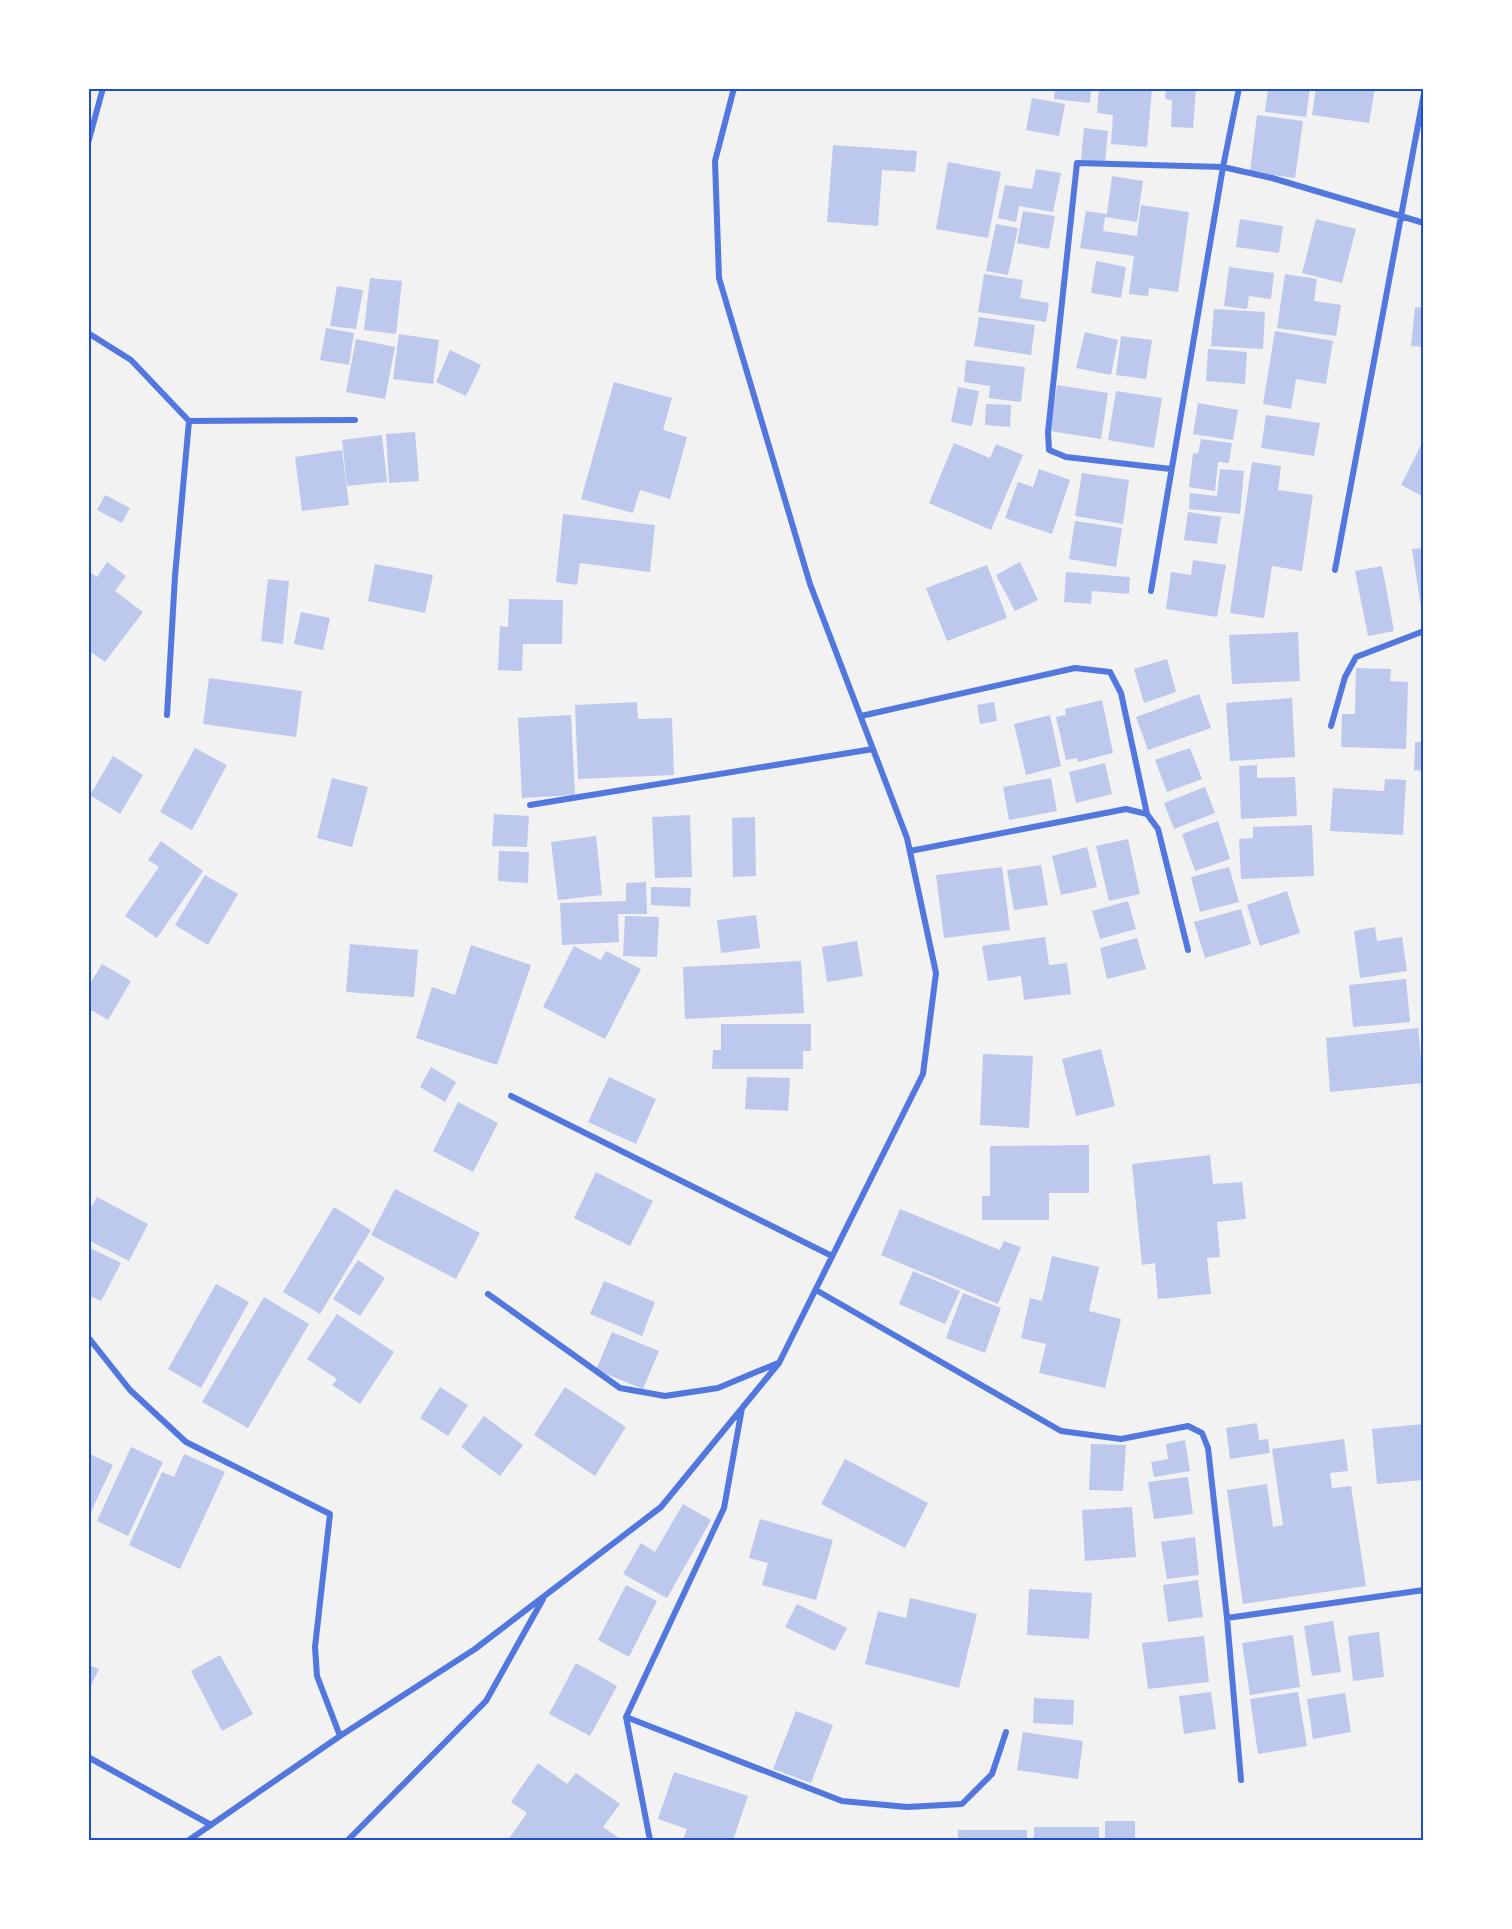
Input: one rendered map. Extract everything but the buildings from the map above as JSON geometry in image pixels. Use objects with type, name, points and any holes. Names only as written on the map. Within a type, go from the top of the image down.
[{"type":"street","points":[[88,143],[103,88]]},
{"type":"street","points":[[189,1840],[340,1736],[475,1649],[661,1507],[779,1363],[923,1074],[936,973],[910,851],[810,584],[719,278],[715,161],[734,88]]},
{"type":"street","points":[[1151,591],[1223,167],[1239,88]]},
{"type":"street","points":[[1335,570],[1424,93]]},
{"type":"street","points":[[1171,469],[1066,457],[1049,450],[1048,432],[1077,163],[1223,167],[1272,178],[1424,223]]},
{"type":"street","points":[[88,333],[131,360],[189,421],[355,420]]},
{"type":"street","points":[[167,716],[175,576],[189,421]]},
{"type":"street","points":[[1331,726],[1345,677],[1356,657],[1424,631]]},
{"type":"street","points":[[861,716],[1075,668],[1110,672],[1121,693],[1147,814],[1158,829],[1188,950]]},
{"type":"street","points":[[530,805],[873,749]]},
{"type":"street","points":[[910,851],[1126,809],[1147,814]]},
{"type":"street","points":[[511,1096],[832,1256]]},
{"type":"street","points":[[816,1290],[1061,1431],[1121,1439],[1188,1426],[1202,1433],[1208,1448],[1227,1618],[1241,1780]]},
{"type":"street","points":[[488,1294],[620,1388],[665,1396],[718,1388],[779,1363]]},
{"type":"street","points":[[88,1337],[130,1390],[186,1442],[330,1514],[315,1647],[317,1676],[340,1736]]},
{"type":"street","points":[[650,1840],[626,1717],[724,1508],[742,1408]]},
{"type":"street","points":[[1227,1618],[1424,1590]]},
{"type":"street","points":[[348,1840],[486,1701],[545,1596]]},
{"type":"street","points":[[626,1717],[842,1801],[907,1807],[962,1804],[992,1774],[1006,1732]]},
{"type":"street","points":[[88,1758],[211,1826]]}]
